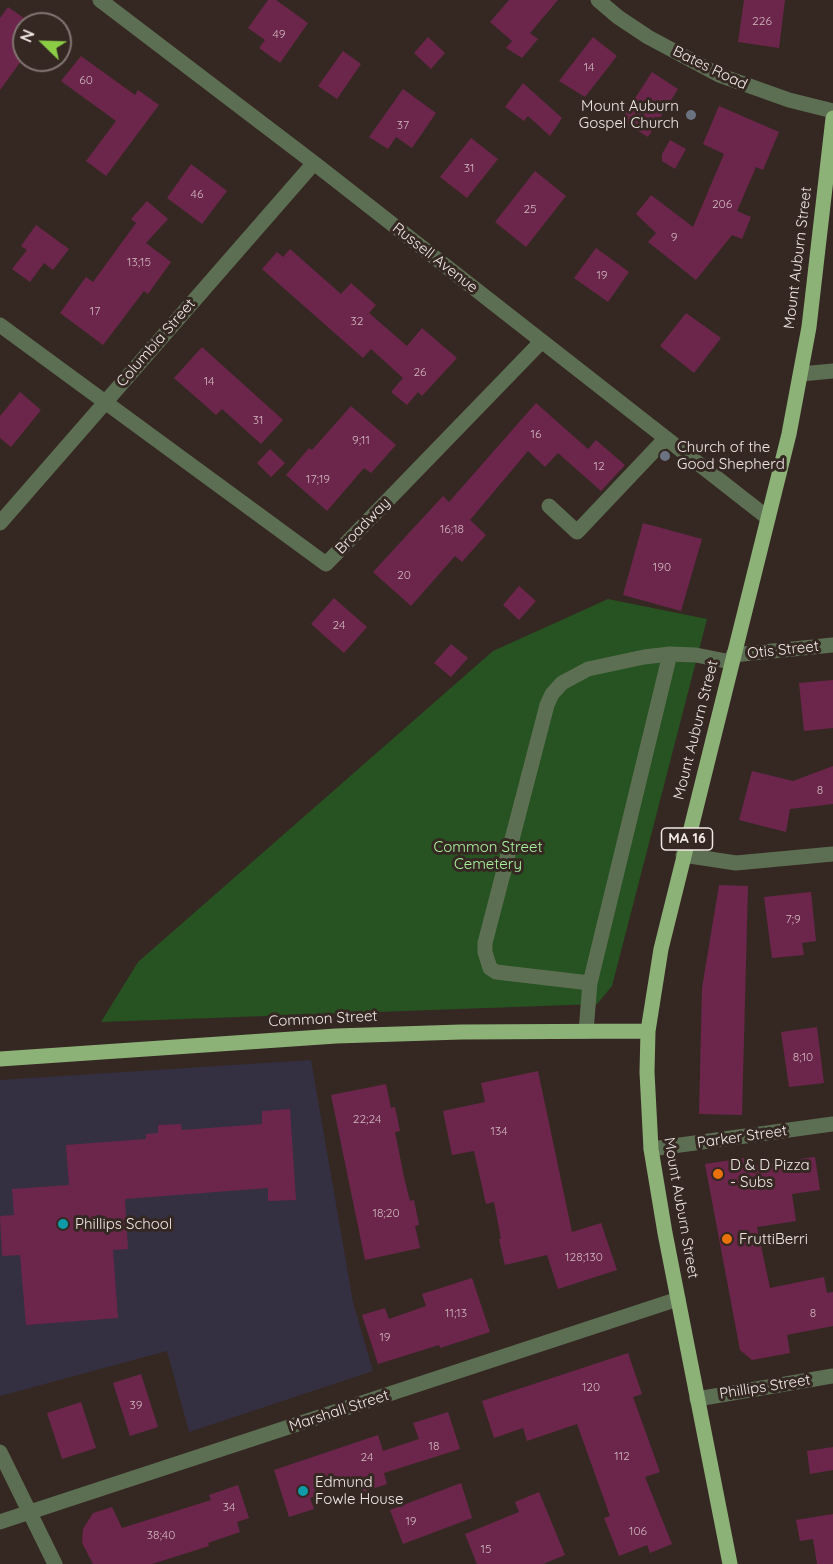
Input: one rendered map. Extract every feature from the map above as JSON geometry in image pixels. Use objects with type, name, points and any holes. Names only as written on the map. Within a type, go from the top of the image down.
[{"type":"main road","name":"Mount Auburn Street","points":[[730,1564],[651,1149],[647,1072],[648,1031],[661,949],[683,855],[789,434],[810,317],[833,118]]},
{"type":"main road","name":"Common Street","points":[[0,1059],[336,1036],[461,1032],[648,1031]]},
{"type":"street","name":"Russell Avenue","points":[[100,0],[314,163],[768,518]]},
{"type":"street","name":"Bates Road","points":[[598,0],[648,37],[719,75],[789,100],[833,111]]},
{"type":"street","name":"Columbia Street","points":[[0,523],[314,163]]},
{"type":"street","points":[[0,325],[104,402]]},
{"type":"street","name":"Broadway","points":[[104,402],[326,564],[541,342]]},
{"type":"street","points":[[801,374],[833,371]]},
{"type":"street","points":[[549,506],[577,532],[666,438]]},
{"type":"street","name":"Otis Street","points":[[590,983],[496,972],[490,968],[486,959],[485,943],[547,705],[552,694],[562,683],[588,669],[644,657],[670,654],[732,659],[833,645]]},
{"type":"street","points":[[586,1031],[590,983],[670,654]]},
{"type":"street","points":[[683,855],[736,863],[833,854]]},
{"type":"street","name":"Parker Street","points":[[651,1149],[833,1124]]},
{"type":"street","name":"Marshall Street","points":[[0,1522],[678,1299]]},
{"type":"street","name":"Phillips Street","points":[[697,1399],[833,1376]]},
{"type":"street","points":[[0,1452],[55,1564]]},
{"type":"shaded area","points":[[311,1060],[353,1302],[373,1371],[189,1432],[167,1351],[0,1396],[0,1080]]},
{"type":"green space","name":"Common Street Cemetery","points":[[608,599],[707,619],[612,986],[597,1004],[101,1022],[138,962],[493,651]]},
{"type":"building","points":[[268,0],[276,0],[308,23],[280,63],[259,48],[265,40],[248,28]]},
{"type":"building","points":[[509,0],[558,0],[530,33],[538,39],[522,58],[506,48],[512,41],[490,22]]},
{"type":"building","points":[[744,0],[785,0],[779,48],[738,42]]},
{"type":"building","points":[[8,7],[15,12],[12,12],[13,72],[0,90],[0,18]]},
{"type":"building","points":[[428,37],[445,53],[431,69],[414,53]]},
{"type":"building","points":[[593,37],[617,56],[585,97],[559,81]]},
{"type":"building","points":[[343,51],[361,64],[337,99],[318,86]]},
{"type":"building","points":[[81,56],[135,95],[138,90],[159,105],[106,176],[86,161],[116,121],[61,81],[68,72],[72,72],[72,67]]},
{"type":"building","points":[[652,72],[678,89],[648,137],[621,120]]},
{"type":"building","points":[[523,83],[562,118],[550,136],[528,116],[524,121],[505,107]]},
{"type":"building","points":[[403,89],[436,113],[412,148],[396,137],[388,149],[369,137]]},
{"type":"building","points":[[719,106],[779,132],[763,170],[756,167],[737,211],[751,217],[742,239],[732,235],[696,280],[648,242],[656,233],[636,214],[651,195],[693,227],[724,154],[703,144]]},
{"type":"building","points":[[471,138],[498,159],[467,198],[440,177]]},
{"type":"building","points":[[670,140],[686,149],[675,169],[662,161],[662,154]]},
{"type":"building","points":[[191,164],[227,191],[202,224],[167,198]]},
{"type":"building","points":[[535,171],[566,196],[526,247],[495,222]]},
{"type":"building","points":[[147,201],[168,219],[146,243],[171,262],[148,294],[144,291],[103,345],[60,313],[86,277],[93,282],[136,223],[131,219]]},
{"type":"building","points":[[36,225],[69,249],[53,270],[44,263],[30,282],[12,269],[27,250],[21,246]]},
{"type":"building","points":[[596,248],[629,272],[608,302],[574,278]]},
{"type":"building","points":[[290,249],[341,294],[351,283],[376,305],[369,313],[407,346],[422,328],[457,358],[422,396],[418,392],[407,405],[391,392],[403,378],[371,349],[363,358],[262,269],[277,252],[283,257]]},
{"type":"building","points":[[686,313],[721,338],[694,373],[660,346]]},
{"type":"building","points":[[202,347],[283,420],[261,444],[222,409],[216,415],[174,378]]},
{"type":"building","points":[[20,392],[41,410],[11,447],[0,438],[0,416]]},
{"type":"building","points":[[536,403],[588,449],[596,440],[625,465],[601,491],[558,453],[545,467],[528,451],[470,520],[486,535],[462,562],[455,556],[411,606],[373,572],[443,496],[449,502]]},
{"type":"building","points":[[351,406],[396,445],[371,473],[364,468],[327,511],[286,475]]},
{"type":"building","points":[[270,449],[285,463],[271,477],[257,463]]},
{"type":"building","points":[[643,523],[702,539],[681,611],[623,595]]},
{"type":"building","points":[[519,586],[536,601],[519,620],[503,605]]},
{"type":"building","points":[[334,598],[367,627],[344,653],[311,624]]},
{"type":"building","points":[[451,644],[468,658],[451,677],[434,663]]},
{"type":"building","points":[[833,680],[833,728],[804,731],[799,683]]},
{"type":"building","points":[[833,766],[833,804],[790,809],[786,832],[739,820],[752,771],[793,781]]},
{"type":"building","points":[[719,885],[748,886],[742,1115],[699,1114],[702,988]]},
{"type":"building","points":[[811,892],[816,941],[802,943],[804,955],[772,958],[764,897]]},
{"type":"building","points":[[817,1027],[824,1083],[789,1087],[781,1032]]},
{"type":"building","points":[[538,1071],[572,1232],[601,1223],[617,1270],[558,1289],[547,1255],[505,1265],[494,1202],[486,1204],[474,1151],[452,1155],[443,1111],[485,1102],[481,1083]]},
{"type":"building","points":[[386,1084],[391,1108],[395,1107],[400,1131],[395,1132],[410,1201],[414,1200],[419,1225],[415,1226],[420,1248],[365,1260],[331,1095]]},
{"type":"building","name":"Phillips School","points":[[290,1109],[296,1200],[268,1201],[268,1188],[125,1199],[128,1249],[113,1250],[118,1318],[26,1325],[20,1255],[2,1256],[0,1216],[14,1215],[12,1189],[69,1185],[66,1145],[146,1139],[146,1134],[158,1133],[158,1125],[181,1124],[182,1130],[262,1124],[262,1111]]},
{"type":"building","points":[[815,1157],[820,1190],[792,1194],[796,1221],[757,1227],[770,1288],[824,1277],[827,1293],[833,1292],[833,1326],[787,1335],[790,1353],[752,1360],[740,1350],[705,1164],[744,1158],[745,1166]]},
{"type":"building","points":[[472,1278],[490,1332],[378,1364],[362,1315],[385,1308],[389,1319],[426,1306],[422,1294]]},
{"type":"building","points":[[628,1353],[642,1394],[633,1397],[660,1472],[645,1477],[672,1544],[650,1553],[647,1545],[619,1556],[604,1518],[610,1516],[577,1424],[527,1441],[523,1428],[494,1438],[482,1401]]},
{"type":"building","points":[[141,1374],[158,1427],[130,1436],[113,1383]]},
{"type":"building","points":[[81,1402],[96,1448],[62,1459],[47,1413]]},
{"type":"building","points":[[448,1412],[460,1449],[384,1473],[387,1484],[363,1492],[358,1478],[324,1490],[325,1493],[310,1498],[314,1509],[289,1517],[274,1470],[378,1435],[383,1451],[419,1439],[413,1423]]},
{"type":"building","points":[[833,1447],[833,1470],[810,1474],[807,1451]]},
{"type":"building","points":[[461,1483],[472,1518],[403,1544],[390,1510]]},
{"type":"building","points":[[238,1485],[249,1518],[237,1522],[240,1532],[208,1543],[209,1546],[152,1564],[93,1564],[82,1543],[83,1529],[93,1513],[112,1507],[122,1528],[211,1500],[209,1495]]},
{"type":"building","points":[[539,1492],[565,1555],[543,1564],[477,1564],[465,1534],[519,1512],[515,1502]]},
{"type":"building","points":[[833,1514],[833,1564],[817,1564],[813,1539],[800,1541],[796,1520]]},
{"type":"place","name":"Mount Auburn Gospel Church","points":[[691,115]]},
{"type":"place","name":"Church of the Good Shepherd","points":[[665,456]]},
{"type":"place","name":"D & D Pizza - Subs","points":[[718,1174]]},
{"type":"place","name":"Phillips School","points":[[63,1224]]},
{"type":"place","name":"FruttiBerri","points":[[727,1239]]},
{"type":"place","name":"Edmund Fowle House","points":[[303,1491]]}]
